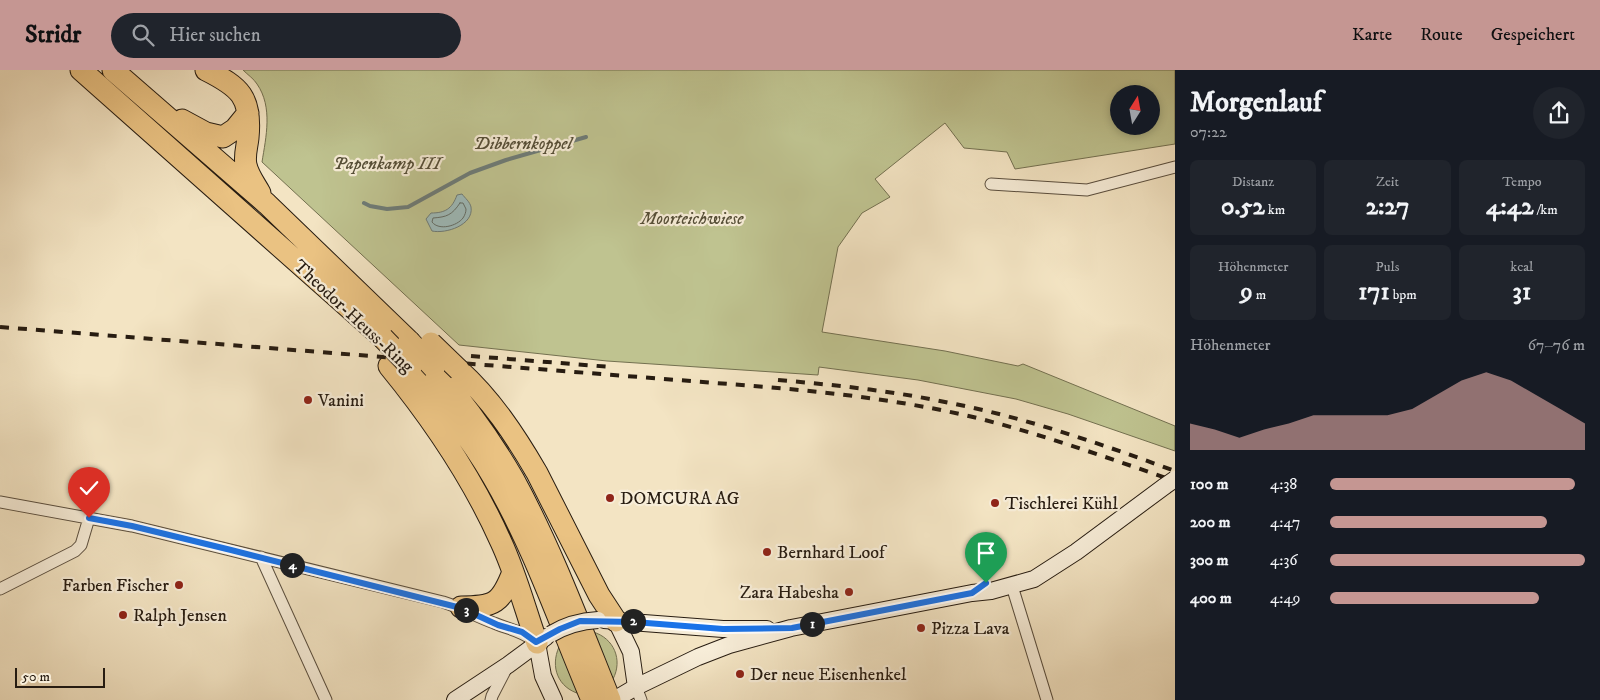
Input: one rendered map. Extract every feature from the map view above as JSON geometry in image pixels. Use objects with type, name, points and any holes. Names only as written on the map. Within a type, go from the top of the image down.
[{"type":"highway","name":"Theodor-Heuss-Ring","points":[[81,70],[329,290],[375,337],[411,367],[457,422],[493,476],[531,551],[592,700]]},
{"type":"highway","name":"Theodor-Heuss-Ring","points":[[114,70],[267,204],[410,341],[451,388],[489,440],[514,480],[625,696]]},
{"type":"highway","points":[[206,70],[225,80],[238,91],[246,105],[249,129],[245,158],[246,165],[254,184],[267,204]]},
{"type":"highway","points":[[148,101],[206,133],[223,137],[236,129],[248,113]]},
{"type":"highway","points":[[357,290],[430,344],[488,399],[537,472],[599,595],[607,620]]},
{"type":"highway","points":[[375,337],[389,366],[432,420],[453,451],[492,524],[544,638]]},
{"type":"highway","points":[[461,608],[482,607],[499,599],[505,591],[513,572]]},
{"type":"main road","points":[[625,696],[698,656],[728,645],[792,628],[972,593],[991,591],[1034,579],[1076,552],[1170,482]]},
{"type":"main road","points":[[972,593],[986,583],[1032,570],[1046,572]]},
{"type":"main road","points":[[607,620],[631,652],[625,696]]},
{"type":"main road","points":[[455,700],[508,666],[544,638],[580,621],[607,620],[723,629],[792,628]]},
{"type":"main road","points":[[544,638],[544,676],[554,700]]},
{"type":"street","points":[[991,184],[1087,190],[1175,167]]},
{"type":"street","points":[[0,502],[132,526],[261,557],[461,608],[498,625],[544,638]]},
{"type":"street","points":[[0,589],[75,551],[81,545],[89,518]]},
{"type":"street","points":[[261,557],[326,700]]},
{"type":"street","points":[[1012,586],[1046,700]]},
{"type":"street","points":[[491,700],[508,666]]},
{"type":"green space","name":"Moorteichwiese","points":[[243,70],[1175,70],[1175,144],[1015,169],[1007,152],[964,148],[945,123],[875,179],[890,197],[862,213],[838,247],[822,332],[945,351],[1018,366],[1023,364],[1175,426],[1175,451],[1068,414],[1016,399],[918,380],[819,367],[818,375],[607,361],[459,345],[262,162],[267,112],[262,93],[253,79]]},
{"type":"green space","points":[[593,632],[606,639],[615,651],[617,657],[616,672],[611,680]]},
{"type":"green space","points":[[559,647],[580,694],[566,687],[558,676],[555,662]]},
{"type":"water","points":[[462,194],[471,207],[468,219],[458,227],[438,232],[432,231],[426,219],[431,213],[440,212],[450,207],[457,195]]},
{"type":"waterway","points":[[364,203],[387,209],[408,207],[470,173],[506,160],[586,137]]},
{"type":"railway","points":[[0,327],[767,387],[870,398],[947,411],[999,424],[1075,447],[1175,481]]},
{"type":"railway","points":[[471,356],[611,367]]},
{"type":"railway","points":[[778,380],[886,392],[979,409],[1064,432],[1175,471]]},
{"type":"place","name":"Vanini","points":[[308,400]]},
{"type":"place","name":"DOMCURA AG","points":[[610,498]]},
{"type":"place","name":"Tischlerei Kühl","points":[[995,503]]},
{"type":"place","name":"Bernhard Loof","points":[[767,552]]},
{"type":"place","name":"Farben Fischer","points":[[179,585]]},
{"type":"place","name":"Zara Habesha","points":[[849,592]]},
{"type":"place","name":"Ralph Jensen","points":[[123,615]]},
{"type":"place","name":"Pizza Lava","points":[[921,628]]},
{"type":"place","name":"Der neue Eisenhenkel","points":[[740,674]]},
{"type":"route","points":[[89,518],[132,526],[311,569],[461,608],[498,625],[522,632],[536,642],[560,629],[588,620],[723,629],[792,628],[972,593],[986,583]]},
{"type":"park label","name":"Dibbernkoppel","points":[[523,143]]},
{"type":"park label","name":"Papenkamp III","points":[[387,163]]}]
